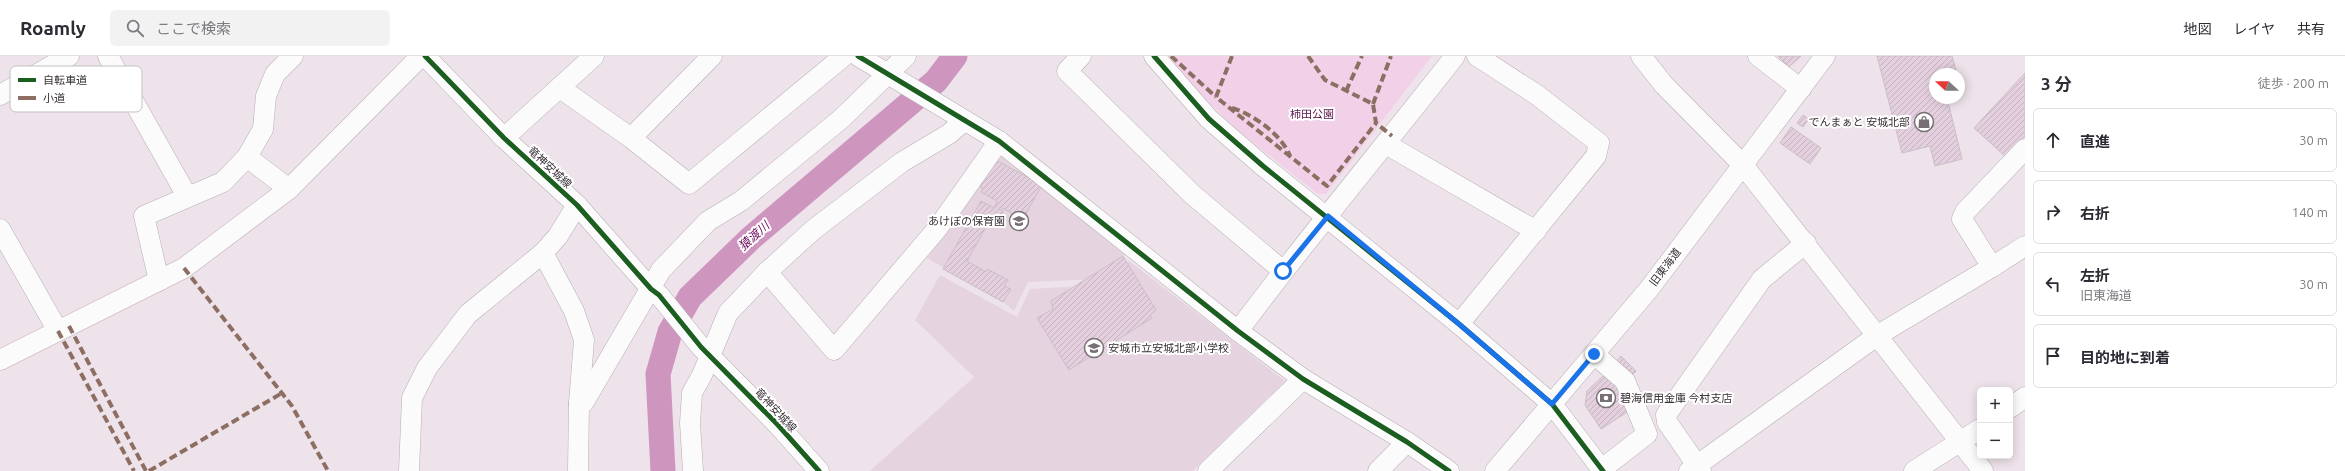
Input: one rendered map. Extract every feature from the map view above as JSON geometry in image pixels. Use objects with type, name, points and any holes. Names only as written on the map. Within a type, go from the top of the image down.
[{"type":"street","points":[[51,66],[69,56]]},
{"type":"street","points":[[108,56],[114,66]]},
{"type":"street","points":[[159,281],[144,216],[187,196],[223,182],[247,157],[263,129],[266,96],[275,74],[293,56]]},
{"type":"street","points":[[0,360],[184,268],[289,189],[421,56]]},
{"type":"street","name":"竜神安城線","points":[[425,56],[504,138],[577,205],[706,351],[778,425],[819,471]]},
{"type":"street","points":[[504,138],[594,56]]},
{"type":"street","points":[[631,138],[712,56]]},
{"type":"street","points":[[560,88],[631,138],[689,184],[844,56]]},
{"type":"street","points":[[858,56],[999,141],[1238,331],[1303,379],[1407,442],[1449,471]]},
{"type":"street","points":[[578,403],[584,402],[655,292],[661,270],[708,220],[741,201],[841,119],[892,76],[906,56]]},
{"type":"street","points":[[1081,56],[1067,71],[1193,195],[1283,271]]},
{"type":"street","points":[[1154,56],[1209,118],[1263,166],[1328,216],[1459,324],[1552,404],[1602,470],[1647,434],[1625,381],[1594,354]]},
{"type":"street","points":[[1238,331],[1283,271],[1455,56]]},
{"type":"street","points":[[1459,324],[1596,156],[1599,143],[1537,95],[1477,56]]},
{"type":"street","points":[[1641,56],[1664,85],[1743,165],[1806,243],[1984,471]]},
{"type":"street","points":[[1758,56],[1801,89]]},
{"type":"street","name":"旧東海道","points":[[1496,471],[1648,289],[1825,56]]},
{"type":"street","points":[[0,95],[10,89]]},
{"type":"street","points":[[140,112],[187,196]]},
{"type":"street","points":[[693,471],[690,423],[692,393],[706,351],[728,313],[767,272],[813,230],[902,162],[949,134],[959,118]]},
{"type":"street","points":[[767,272],[834,350],[937,229],[999,141]]},
{"type":"street","points":[[1386,144],[1536,231]]},
{"type":"street","points":[[1992,267],[1962,219],[1966,212],[2025,149]]},
{"type":"street","points":[[247,157],[289,189]]},
{"type":"street","points":[[409,471],[412,398],[427,368],[468,314],[544,253],[558,236],[577,205]]},
{"type":"street","points":[[0,229],[58,331]]},
{"type":"street","points":[[1806,243],[1762,279],[1666,415],[1667,422],[1696,469],[1878,335],[2025,246]]},
{"type":"street","points":[[544,253],[574,311],[584,340],[578,403],[578,471]]},
{"type":"street","points":[[1208,471],[1303,379]]},
{"type":"street","points":[[2013,406],[2025,397]]},
{"type":"street","points":[[1914,471],[1962,443],[1977,432]]},
{"type":"street","points":[[1378,471],[1407,442]]},
{"type":"shaded area","name":"あけぼの保育園","points":[[1003,154],[1125,255],[1099,279],[1028,282],[1014,311],[1003,302],[927,258]]},
{"type":"shaded area","name":"安城市立安城北部小学校","points":[[1129,261],[1285,381],[1193,471],[870,471],[974,377],[915,320],[940,275],[1017,317],[1030,289],[1102,285]]},
{"type":"green space","name":"柿田公園","points":[[1166,56],[1432,56],[1326,194],[1318,194],[1236,129],[1172,66]]},
{"type":"building","points":[[1778,56],[1801,56],[1789,67]]},
{"type":"building","name":"でんまぁと 安城北部","points":[[1877,56],[1952,56],[1955,68],[1929,68],[1929,104],[1948,104],[1962,159],[1935,166],[1930,146],[1902,153]]},
{"type":"building","points":[[2025,73],[2025,136],[2006,157],[1974,128]]},
{"type":"building","points":[[1803,115],[1809,119],[1803,127],[1797,123]]},
{"type":"building","points":[[1791,127],[1821,148],[1810,164],[1780,143]]},
{"type":"building","name":"あけぼの保育園","points":[[994,159],[1042,185],[1023,219],[1000,207],[999,209],[1003,211],[1001,216],[1006,219],[1003,225],[991,218],[967,261],[986,272],[987,269],[1008,280],[1004,286],[1011,289],[1003,302],[943,269],[981,201],[994,208],[997,201],[981,192],[983,188],[979,186]]},
{"type":"building","points":[[1123,256],[1156,310],[1150,315],[1152,318],[1069,370],[1037,318],[1053,309],[1051,301]]},
{"type":"building","points":[[1621,356],[1636,371],[1629,378],[1614,364]]},
{"type":"building","name":"碧海信用金庫 今村支店","points":[[1607,372],[1632,409],[1601,429],[1585,405],[1587,391]]},
{"type":"waterway","name":"猿渡川","points":[[663,471],[658,374],[670,332],[690,297],[751,238],[936,81],[955,56]]},
{"type":"marked path","points":[[1171,56],[1216,97]]},
{"type":"marked path","points":[[1232,56],[1216,97],[1327,186],[1376,123]]},
{"type":"marked path","points":[[1308,56],[1325,80],[1373,104],[1376,123],[1392,136]]},
{"type":"marked path","points":[[1346,91],[1362,56]]},
{"type":"marked path","points":[[1373,104],[1391,56]]},
{"type":"marked path","points":[[1232,108],[1249,115],[1266,126],[1281,140],[1290,156]]},
{"type":"marked path","points":[[184,268],[292,406],[328,471]]},
{"type":"marked path","points":[[69,326],[146,471]]},
{"type":"marked path","points":[[58,331],[134,471]]},
{"type":"marked path","points":[[149,471],[282,393]]},
{"type":"cycle path","points":[[425,56],[504,138],[577,205],[651,289],[659,295],[701,347],[778,425],[819,471]]},
{"type":"cycle path","points":[[858,56],[999,141],[1238,331],[1303,379],[1407,442],[1449,471]]},
{"type":"cycle path","points":[[1154,56],[1209,119],[1263,166],[1459,324],[1552,404],[1603,471]]},
{"type":"place","name":"でんまぁと 安城北部","points":[[1924,122]]},
{"type":"place","name":"あけぼの保育園","points":[[1019,221]]},
{"type":"place","name":"安城市立安城北部小学校","points":[[1094,348]]},
{"type":"place","name":"碧海信用金庫 今村支店","points":[[1606,398]]},
{"type":"route","points":[[1283,271],[1328,216],[1459,324],[1552,404],[1594,354]]}]
